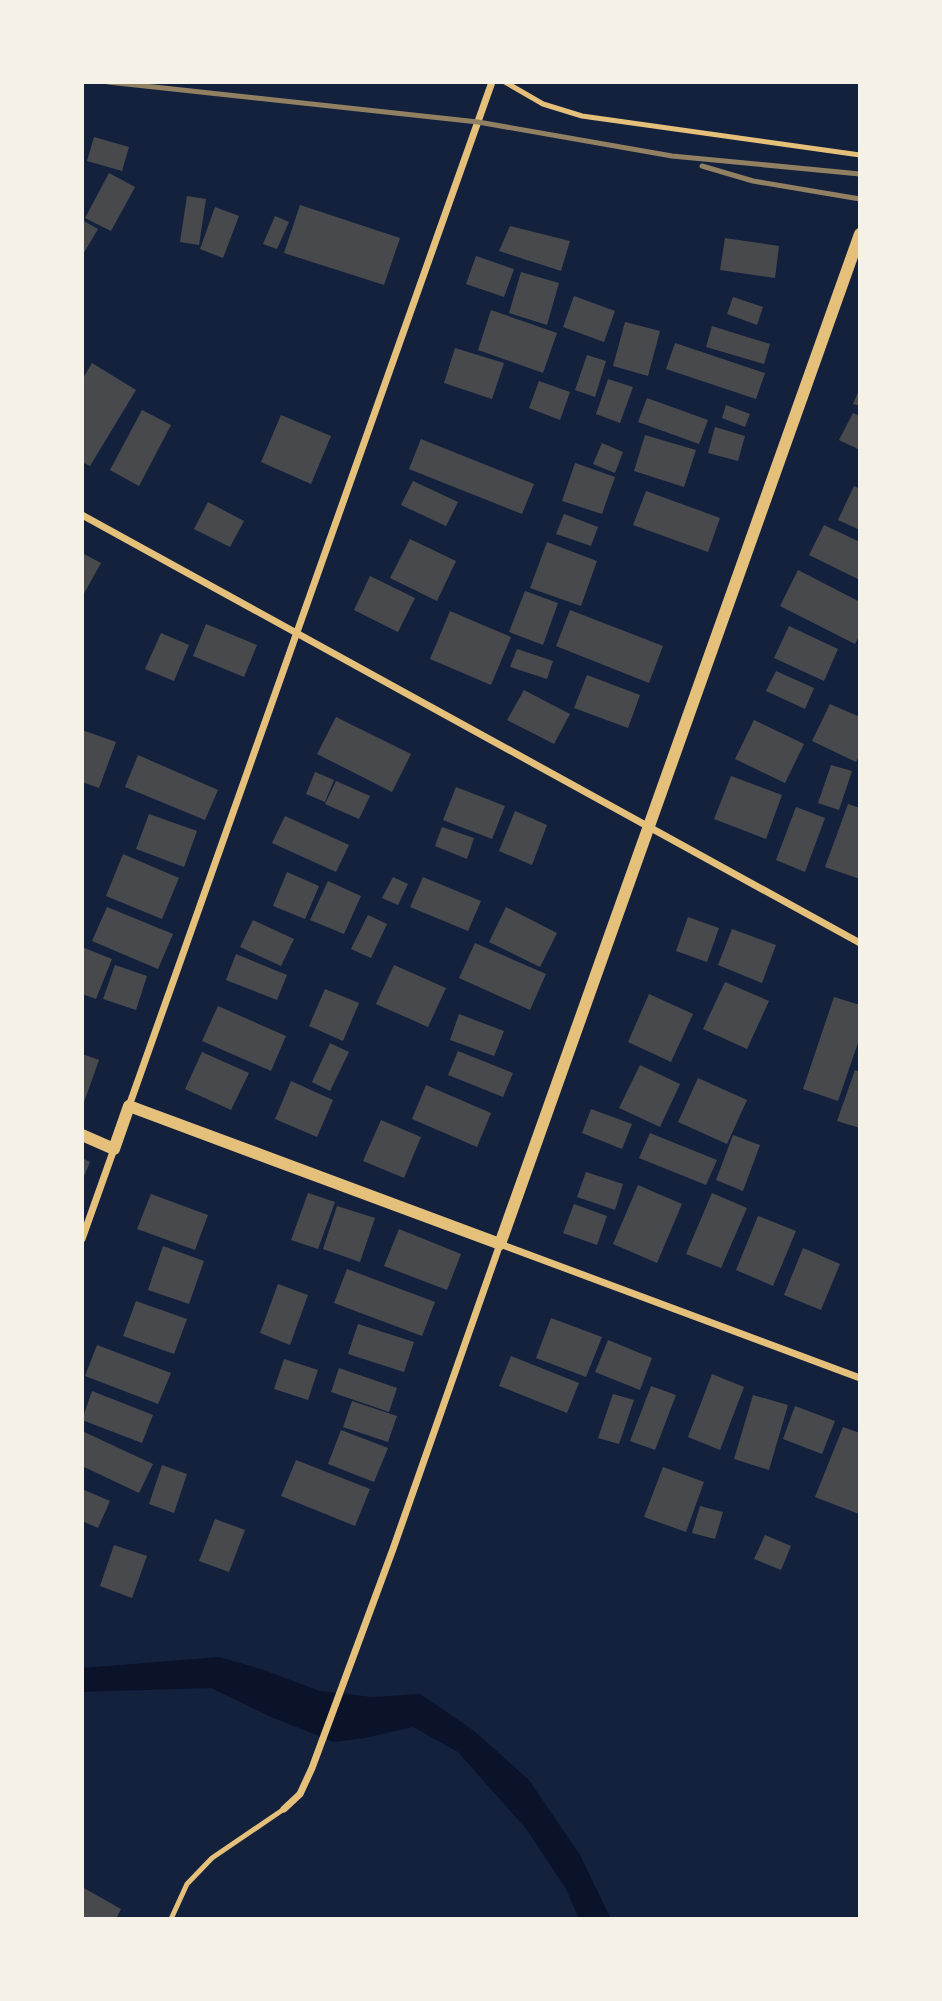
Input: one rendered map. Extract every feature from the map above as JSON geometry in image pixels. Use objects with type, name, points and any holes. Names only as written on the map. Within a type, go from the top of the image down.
[{"type":"street","points":[[82,1239],[492,82]]},
{"type":"street","points":[[284,1809],[300,1794],[312,1769],[393,1549],[860,234]]},
{"type":"street","points":[[82,515],[860,943]]},
{"type":"street","points":[[129,1106],[860,1378]]},
{"type":"street","points":[[82,1135],[114,1149]]},
{"type":"lane","points":[[505,82],[544,104],[582,116],[860,155]]},
{"type":"lane","points":[[171,1919],[187,1884],[212,1858],[284,1809]]},
{"type":"water","points":[[219,1657],[320,1691],[372,1697],[420,1694],[473,1730],[529,1780],[580,1855],[611,1919],[579,1919],[566,1889],[527,1830],[458,1752],[413,1727],[334,1742],[271,1717],[211,1688],[82,1692],[82,1668]]},
{"type":"building","points":[[94,137],[129,147],[122,171],[87,161]]},
{"type":"building","points":[[109,173],[135,187],[111,231],[85,218]]},
{"type":"building","points":[[187,196],[206,199],[199,245],[180,242]]},
{"type":"building","points":[[300,205],[400,238],[384,285],[284,253]]},
{"type":"building","points":[[215,207],[239,216],[223,258],[200,249]]},
{"type":"building","points":[[275,216],[289,222],[277,249],[263,244]]},
{"type":"building","points":[[82,220],[98,229],[82,256]]},
{"type":"building","points":[[510,226],[570,241],[561,271],[499,251]]},
{"type":"building","points":[[725,238],[779,246],[775,278],[720,270]]},
{"type":"building","points":[[476,256],[514,269],[504,297],[466,284]]},
{"type":"building","points":[[521,272],[559,283],[547,325],[509,313]]},
{"type":"building","points":[[574,296],[615,311],[604,342],[563,327]]},
{"type":"building","points":[[733,297],[763,307],[757,325],[727,314]]},
{"type":"building","points":[[491,310],[557,333],[543,373],[478,350]]},
{"type":"building","points":[[625,322],[660,331],[648,376],[613,366]]},
{"type":"building","points":[[712,326],[770,344],[764,364],[706,347]]},
{"type":"building","points":[[675,343],[765,373],[756,399],[666,369]]},
{"type":"building","points":[[455,348],[504,363],[492,399],[444,383]]},
{"type":"building","points":[[587,355],[606,361],[595,397],[575,390]]},
{"type":"building","points":[[92,363],[136,390],[90,466],[82,462],[82,380]]},
{"type":"building","points":[[608,379],[633,387],[620,423],[596,414]]},
{"type":"building","points":[[539,381],[570,392],[560,420],[529,408]]},
{"type":"building","points":[[860,388],[860,406],[853,404]]},
{"type":"building","points":[[647,398],[708,420],[699,444],[638,422]]},
{"type":"building","points":[[726,405],[750,414],[745,427],[722,418]]},
{"type":"building","points":[[142,410],[171,425],[139,486],[110,470]]},
{"type":"building","points":[[853,413],[860,416],[860,450],[839,440]]},
{"type":"building","points":[[281,415],[331,436],[311,484],[261,462]]},
{"type":"building","points":[[715,427],[745,436],[738,461],[708,453]]},
{"type":"building","points":[[645,435],[696,450],[684,487],[634,471]]},
{"type":"building","points":[[421,439],[534,484],[522,514],[409,469]]},
{"type":"building","points":[[602,443],[623,452],[615,473],[593,464]]},
{"type":"building","points":[[575,463],[615,477],[602,514],[562,501]]},
{"type":"building","points":[[413,481],[458,502],[446,526],[401,505]]},
{"type":"building","points":[[854,486],[860,489],[860,530],[838,520]]},
{"type":"building","points":[[646,491],[720,518],[708,552],[633,525]]},
{"type":"building","points":[[208,502],[244,521],[230,547],[194,529]]},
{"type":"building","points":[[564,514],[598,527],[591,546],[556,534]]},
{"type":"building","points":[[824,525],[860,542],[860,580],[809,555]]},
{"type":"building","points":[[410,539],[456,561],[437,601],[390,578]]},
{"type":"building","points":[[547,542],[597,561],[581,606],[530,588]]},
{"type":"building","points":[[82,553],[101,563],[82,597]]},
{"type":"building","points":[[798,570],[860,602],[860,634],[855,644],[780,606]]},
{"type":"building","points":[[370,576],[415,598],[398,632],[354,610]]},
{"type":"building","points":[[525,591],[558,603],[543,645],[509,632]]},
{"type":"building","points":[[570,610],[663,646],[649,683],[556,646]]},
{"type":"building","points":[[450,611],[511,637],[491,685],[430,659]]},
{"type":"building","points":[[206,624],[257,645],[244,677],[193,656]]},
{"type":"building","points":[[789,626],[838,649],[824,681],[774,658]]},
{"type":"building","points":[[161,633],[189,645],[174,681],[145,669]]},
{"type":"building","points":[[517,649],[553,661],[547,679],[510,667]]},
{"type":"building","points":[[776,671],[814,688],[805,709],[766,691]]},
{"type":"building","points":[[587,675],[640,695],[628,728],[574,708]]},
{"type":"building","points":[[524,690],[570,714],[554,744],[507,720]]},
{"type":"building","points":[[830,704],[860,717],[860,754],[856,762],[812,741]]},
{"type":"building","points":[[336,717],[411,754],[392,792],[317,754]]},
{"type":"building","points":[[754,720],[804,744],[785,783],[735,759]]},
{"type":"building","points":[[82,730],[116,742],[99,788],[82,782]]},
{"type":"building","points":[[138,755],[218,790],[205,820],[125,787]]},
{"type":"building","points":[[831,765],[852,771],[839,810],[818,803]]},
{"type":"building","points":[[315,772],[334,780],[325,802],[306,794]]},
{"type":"building","points":[[731,776],[782,795],[766,839],[714,819]]},
{"type":"building","points":[[336,781],[370,796],[359,819],[325,804]]},
{"type":"building","points":[[456,787],[505,806],[492,839],[443,820]]},
{"type":"building","points":[[848,804],[860,808],[860,879],[825,867]]},
{"type":"building","points":[[796,807],[825,818],[805,872],[776,860]]},
{"type":"building","points":[[515,811],[547,825],[532,865],[499,851]]},
{"type":"building","points":[[149,814],[197,831],[184,867],[136,849]]},
{"type":"building","points":[[285,816],[349,845],[336,872],[272,843]]},
{"type":"building","points":[[442,827],[474,838],[467,859],[435,846]]},
{"type":"building","points":[[123,854],[179,878],[162,919],[106,896]]},
{"type":"building","points":[[287,872],[319,886],[305,919],[273,906]]},
{"type":"building","points":[[393,877],[408,884],[398,905],[382,898]]},
{"type":"building","points":[[423,877],[481,901],[468,931],[410,907]]},
{"type":"building","points":[[328,881],[361,896],[344,934],[310,920]]},
{"type":"building","points":[[107,907],[173,934],[158,969],[92,941]]},
{"type":"building","points":[[506,907],[557,933],[540,967],[489,942]]},
{"type":"building","points":[[368,915],[387,924],[371,958],[351,949]]},
{"type":"building","points":[[688,917],[719,928],[707,962],[676,951]]},
{"type":"building","points":[[253,920],[294,939],[281,966],[240,947]]},
{"type":"building","points":[[732,929],[776,945],[762,983],[718,965]]},
{"type":"building","points":[[475,943],[546,974],[530,1010],[459,978]]},
{"type":"building","points":[[82,947],[112,959],[96,999],[82,994]]},
{"type":"building","points":[[236,954],[287,975],[277,1000],[226,980]]},
{"type":"building","points":[[115,965],[147,976],[136,1010],[103,999]]},
{"type":"building","points":[[394,965],[446,988],[428,1027],[376,1004]]},
{"type":"building","points":[[725,982],[769,1001],[747,1049],[703,1029]]},
{"type":"building","points":[[325,989],[359,1003],[343,1041],[309,1026]]},
{"type":"building","points":[[649,994],[693,1014],[671,1062],[628,1042]]},
{"type":"building","points":[[834,997],[860,1005],[860,1037],[838,1101],[803,1089]]},
{"type":"building","points":[[218,1006],[286,1036],[271,1071],[202,1041]]},
{"type":"building","points":[[459,1014],[504,1031],[494,1056],[450,1040]]},
{"type":"building","points":[[330,1043],[349,1052],[330,1091],[312,1082]]},
{"type":"building","points":[[458,1051],[513,1073],[503,1097],[448,1075]]},
{"type":"building","points":[[202,1052],[249,1073],[231,1110],[185,1089]]},
{"type":"building","points":[[82,1054],[99,1060],[83,1105],[82,1105]]},
{"type":"building","points":[[640,1065],[680,1084],[660,1127],[619,1108]]},
{"type":"building","points":[[855,1070],[860,1072],[860,1128],[837,1121]]},
{"type":"building","points":[[698,1078],[747,1100],[727,1144],[678,1122]]},
{"type":"building","points":[[291,1081],[333,1100],[317,1137],[275,1119]]},
{"type":"building","points":[[426,1085],[491,1113],[477,1147],[412,1119]]},
{"type":"building","points":[[591,1109],[632,1124],[622,1149],[582,1133]]},
{"type":"building","points":[[381,1120],[421,1137],[404,1178],[363,1161]]},
{"type":"building","points":[[650,1133],[717,1160],[706,1185],[639,1158]]},
{"type":"building","points":[[733,1135],[760,1145],[743,1191],[716,1180]]},
{"type":"building","points":[[82,1158],[90,1162],[82,1181]]},
{"type":"building","points":[[586,1172],[623,1184],[615,1210],[577,1197]]},
{"type":"building","points":[[638,1185],[682,1204],[657,1263],[613,1244]]},
{"type":"building","points":[[308,1193],[335,1202],[318,1249],[291,1240]]},
{"type":"building","points":[[712,1193],[747,1208],[721,1268],[686,1254]]},
{"type":"building","points":[[151,1194],[208,1215],[195,1250],[137,1229]]},
{"type":"building","points":[[574,1204],[607,1216],[597,1245],[563,1233]]},
{"type":"building","points":[[337,1206],[375,1218],[360,1262],[323,1249]]},
{"type":"building","points":[[758,1216],[796,1231],[773,1286],[736,1270]]},
{"type":"building","points":[[399,1229],[461,1254],[447,1290],[384,1266]]},
{"type":"building","points":[[163,1246],[204,1261],[189,1304],[148,1290]]},
{"type":"building","points":[[803,1248],[840,1264],[821,1310],[784,1295]]},
{"type":"building","points":[[347,1269],[435,1302],[422,1336],[334,1303]]},
{"type":"building","points":[[278,1284],[308,1295],[290,1345],[260,1333]]},
{"type":"building","points":[[136,1301],[187,1319],[174,1354],[123,1336]]},
{"type":"building","points":[[551,1318],[602,1337],[586,1377],[536,1358]]},
{"type":"building","points":[[358,1324],[414,1342],[404,1372],[348,1354]]},
{"type":"building","points":[[608,1340],[652,1358],[640,1390],[595,1372]]},
{"type":"building","points":[[97,1345],[171,1373],[158,1404],[85,1376]]},
{"type":"building","points":[[511,1356],[579,1383],[567,1413],[499,1386]]},
{"type":"building","points":[[284,1359],[318,1370],[308,1400],[274,1389]]},
{"type":"building","points":[[339,1368],[397,1388],[389,1412],[331,1392]]},
{"type":"building","points":[[712,1374],[744,1387],[720,1450],[688,1437]]},
{"type":"building","points":[[651,1386],[676,1395],[655,1450],[630,1441]]},
{"type":"building","points":[[92,1391],[153,1415],[142,1443],[82,1420]]},
{"type":"building","points":[[613,1394],[634,1400],[619,1444],[598,1438]]},
{"type":"building","points":[[753,1395],[788,1405],[769,1470],[734,1459]]},
{"type":"building","points":[[352,1401],[397,1416],[388,1442],[343,1427]]},
{"type":"building","points":[[795,1406],[835,1421],[822,1454],[783,1439]]},
{"type":"building","points":[[843,1427],[860,1433],[859,1514],[815,1497]]},
{"type":"building","points":[[341,1430],[388,1448],[374,1482],[328,1464]]},
{"type":"building","points":[[82,1431],[153,1464],[139,1493],[82,1466]]},
{"type":"building","points":[[296,1460],[370,1489],[355,1526],[281,1496]]},
{"type":"building","points":[[162,1465],[187,1474],[174,1513],[149,1504]]},
{"type":"building","points":[[663,1467],[704,1482],[686,1532],[644,1517]]},
{"type":"building","points":[[82,1489],[110,1501],[98,1528],[82,1521]]},
{"type":"building","points":[[700,1506],[723,1512],[715,1539],[692,1533]]},
{"type":"building","points":[[215,1519],[245,1530],[229,1572],[199,1561]]},
{"type":"building","points":[[765,1535],[791,1546],[781,1570],[754,1559]]},
{"type":"building","points":[[114,1545],[147,1556],[132,1598],[100,1586]]},
{"type":"building","points":[[82,1887],[121,1909],[116,1919],[82,1919]]},
{"type":"railway","points":[[108,82],[478,122],[672,156],[860,174]]},
{"type":"railway","points":[[702,166],[753,181],[860,199]]}]
